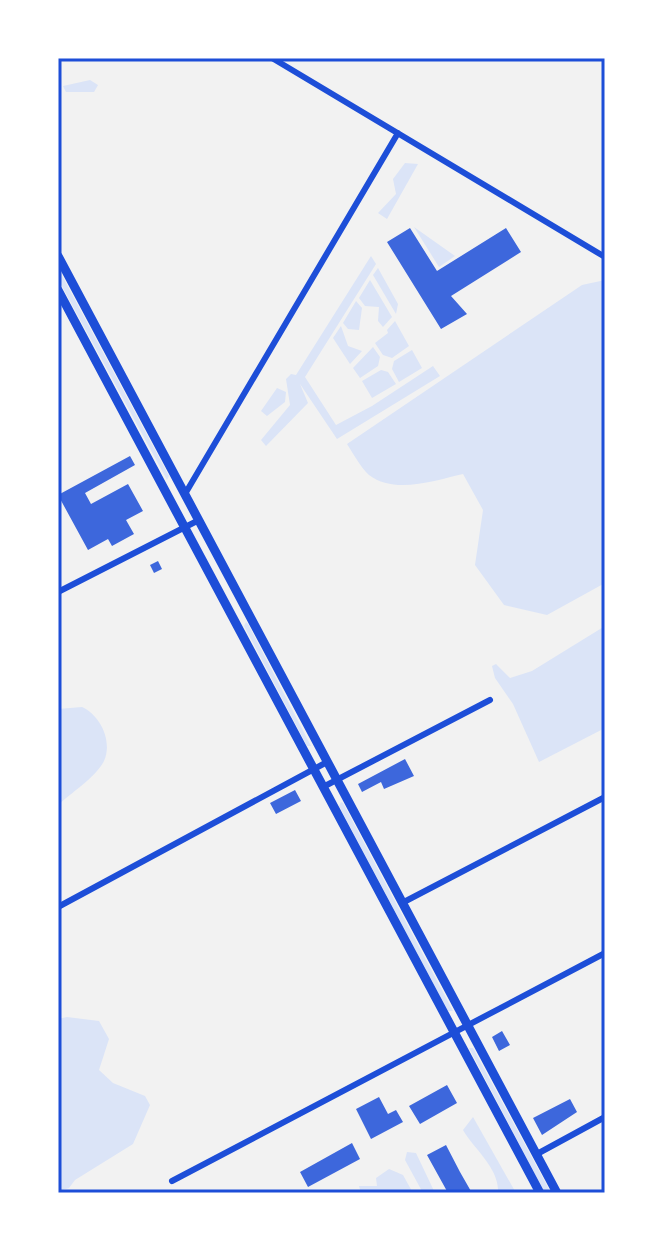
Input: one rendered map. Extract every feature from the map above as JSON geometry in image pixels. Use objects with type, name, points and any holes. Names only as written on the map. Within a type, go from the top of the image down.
[{"type":"main road","points":[[58,256],[557,1193]]},
{"type":"main road","points":[[58,290],[540,1193]]},
{"type":"street","points":[[272,58],[605,257]]},
{"type":"street","points":[[185,494],[398,133]]},
{"type":"street","points":[[58,592],[199,520]]},
{"type":"street","points":[[323,787],[490,700]]},
{"type":"street","points":[[58,907],[327,762]]},
{"type":"street","points":[[402,903],[605,797]]},
{"type":"street","points":[[172,1181],[605,953]]},
{"type":"street","points":[[537,1154],[605,1117]]},
{"type":"shaded area","points":[[90,80],[98,85],[94,92],[66,92],[63,86]]},
{"type":"shaded area","points":[[405,163],[418,164],[387,219],[378,213],[396,194],[393,179]]},
{"type":"shaded area","points":[[414,227],[455,256],[439,267]]},
{"type":"shaded area","points":[[371,256],[376,264],[305,377],[336,425],[372,406],[433,366],[440,376],[337,439],[300,384],[308,403],[266,446],[261,440],[290,405],[286,379],[291,374],[296,375]]},
{"type":"shaded area","points":[[58,268],[169,476],[167,480],[58,279]]},
{"type":"shaded area","points":[[378,268],[398,304],[396,314],[373,275]]},
{"type":"shaded area","points":[[370,280],[392,317],[383,327],[378,321],[379,307],[365,306],[359,298]]},
{"type":"shaded area","points":[[605,280],[605,583],[547,615],[504,605],[475,565],[483,510],[463,474],[416,484],[379,481],[369,475],[347,444],[582,285]]},
{"type":"shaded area","points":[[356,301],[362,308],[359,330],[348,329],[343,323]]},
{"type":"shaded area","points":[[395,321],[409,346],[392,358],[383,355],[375,343],[388,333]]},
{"type":"shaded area","points":[[341,326],[348,346],[362,351],[350,364],[333,338]]},
{"type":"shaded area","points":[[373,347],[380,357],[378,366],[360,378],[353,368]]},
{"type":"shaded area","points":[[412,350],[422,368],[399,382],[392,369],[394,361]]},
{"type":"shaded area","points":[[381,370],[388,372],[396,384],[372,398],[362,381]]},
{"type":"shaded area","points":[[277,388],[286,392],[285,402],[267,416],[261,411]]},
{"type":"shaded area","points":[[246,622],[311,746],[307,746],[244,626]]},
{"type":"shaded area","points":[[605,626],[605,728],[539,762],[513,704],[495,678],[492,666],[496,664],[510,678],[532,671]]},
{"type":"shaded area","points":[[82,707],[99,722],[106,737],[106,753],[95,773],[58,805],[58,709]]},
{"type":"shaded area","points":[[341,802],[453,1011],[448,1011],[339,806]]},
{"type":"shaded area","points":[[67,1017],[99,1021],[109,1039],[99,1070],[113,1083],[145,1096],[150,1105],[133,1144],[75,1180],[69,1188],[58,1191],[58,1019]]},
{"type":"shaded area","points":[[469,1048],[473,1048],[551,1193],[545,1193]]},
{"type":"shaded area","points":[[473,1117],[516,1193],[498,1193],[498,1184],[491,1168],[463,1130]]},
{"type":"shaded area","points":[[407,1152],[416,1153],[435,1193],[423,1193],[405,1160]]},
{"type":"shaded area","points":[[389,1169],[403,1175],[413,1193],[361,1193],[359,1186],[377,1186],[376,1178]]},
{"type":"building","points":[[410,228],[437,271],[506,228],[521,252],[451,296],[467,314],[441,329],[387,242]]},
{"type":"building","points":[[130,456],[135,465],[85,493],[91,504],[128,484],[143,511],[126,520],[134,534],[112,546],[108,539],[88,550],[58,495]]},
{"type":"building","points":[[158,561],[162,569],[154,573],[150,565]]},
{"type":"building","points":[[405,759],[414,776],[384,789],[381,782],[362,792],[358,784]]},
{"type":"building","points":[[295,790],[301,801],[276,814],[270,803]]},
{"type":"building","points":[[502,1031],[510,1045],[499,1051],[492,1037]]},
{"type":"building","points":[[447,1085],[457,1103],[420,1124],[409,1106]]},
{"type":"building","points":[[379,1097],[388,1114],[396,1110],[403,1122],[371,1139],[356,1109]]},
{"type":"building","points":[[570,1099],[577,1112],[542,1135],[533,1118]]},
{"type":"building","points":[[352,1143],[360,1159],[308,1187],[300,1172]]},
{"type":"building","points":[[446,1145],[472,1193],[448,1193],[427,1155]]}]
